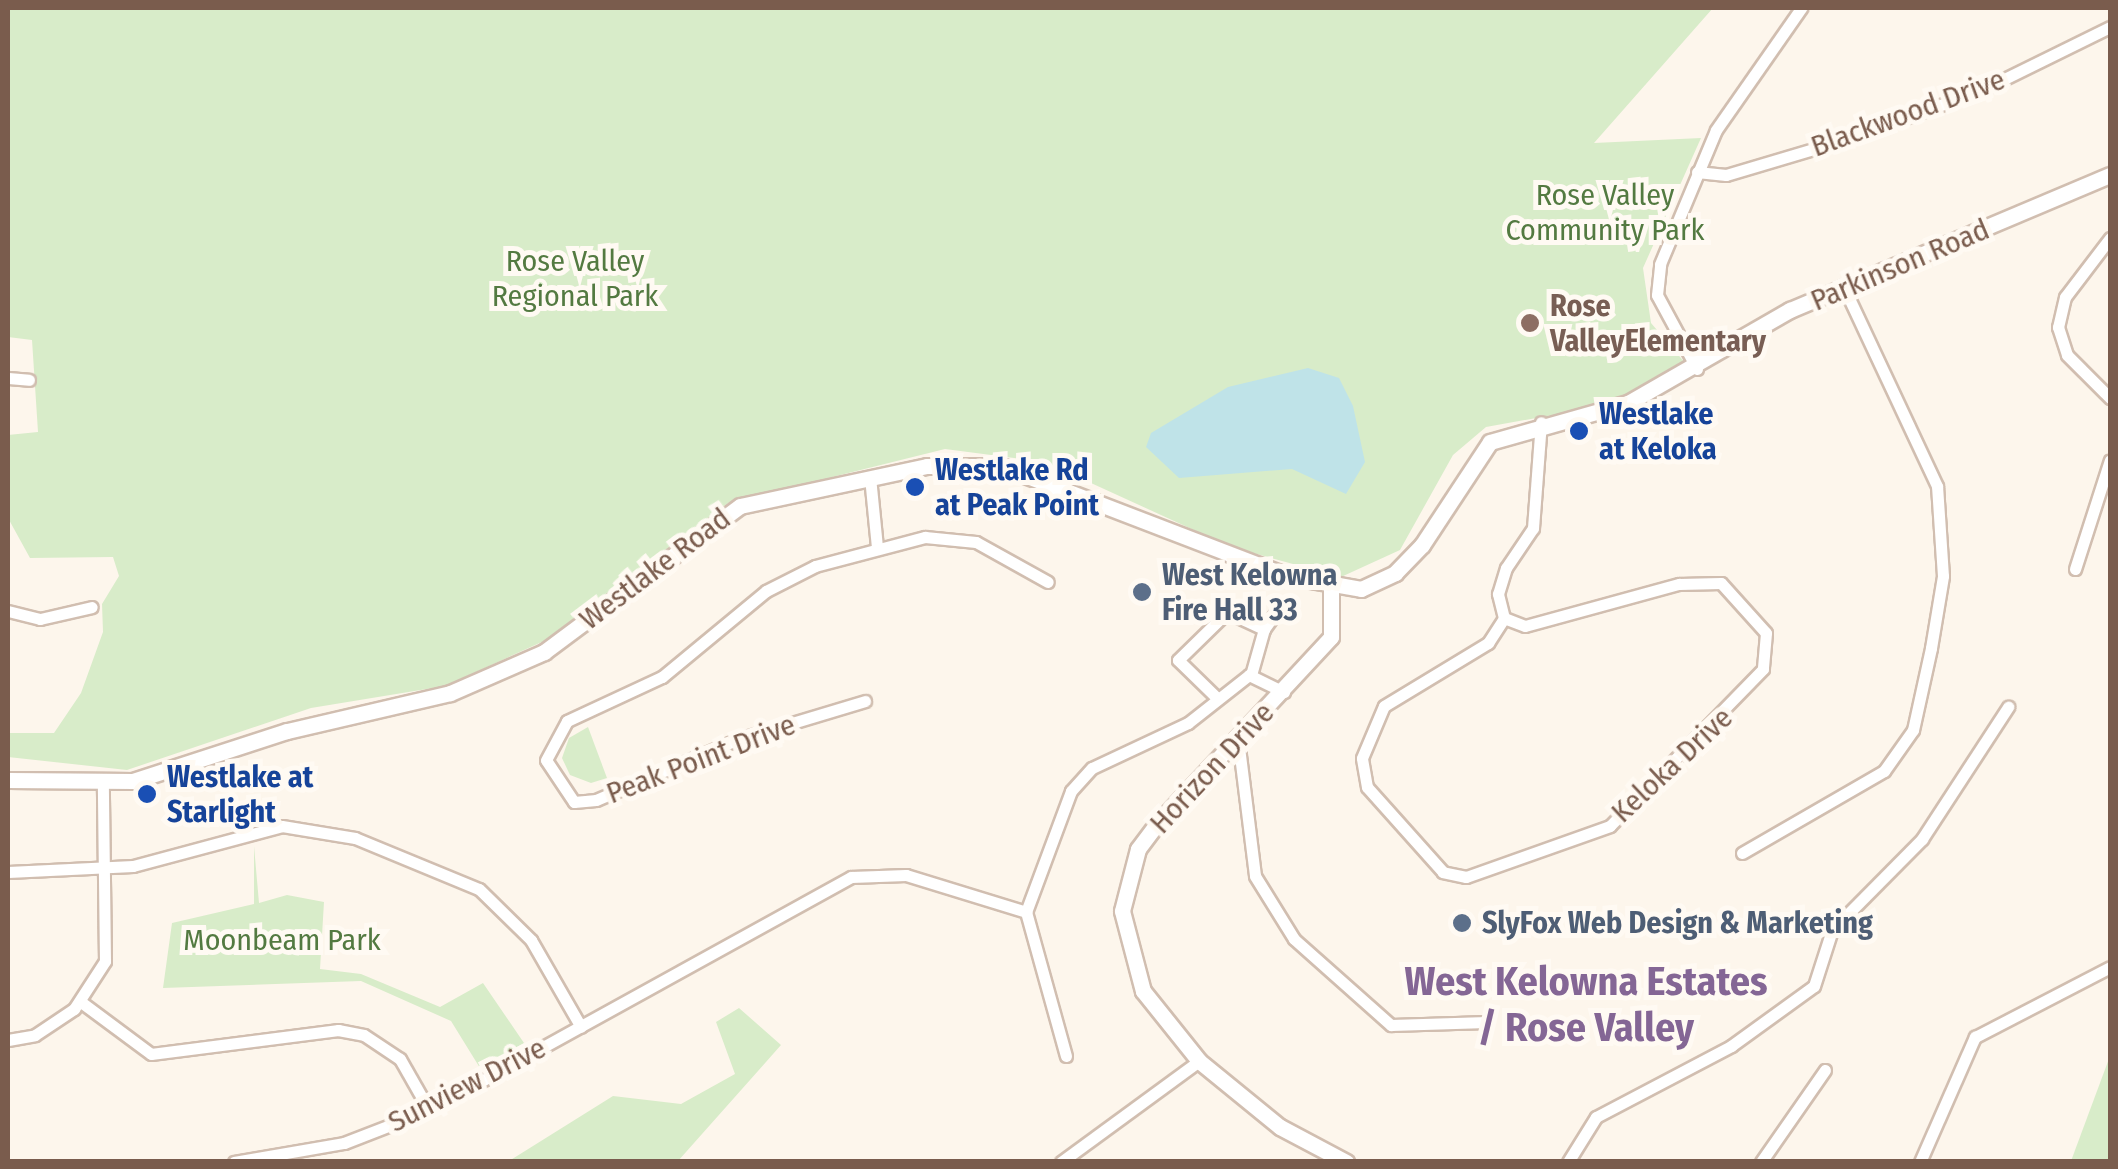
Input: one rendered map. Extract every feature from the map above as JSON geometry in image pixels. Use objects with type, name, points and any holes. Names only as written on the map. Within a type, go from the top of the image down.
[{"type":"street","points":[[1698,371],[1657,295],[1660,264],[1697,172],[1764,50],[1801,8]]},
{"type":"street","name":"Blackwood Drive","points":[[1697,172],[1726,175],[1883,126],[2110,26]]},
{"type":"street","name":"Parkinson Road","points":[[1698,371],[1790,310],[1846,290],[2110,175]]},
{"type":"street","points":[[2110,238],[2066,297],[2058,328],[2067,354],[2110,398]]},
{"type":"street","points":[[1742,853],[1884,771],[1913,730],[1931,648],[1944,576],[1937,486],[1846,290]]},
{"type":"street","name":"Westlake Road","points":[[8,780],[103,785],[450,692],[544,652],[740,506],[870,478],[1002,466],[1332,588],[1360,589],[1395,573],[1476,454],[1541,422],[1628,403],[1698,371]]},
{"type":"street","points":[[8,378],[29,380]]},
{"type":"street","points":[[1504,618],[1506,568],[1533,528],[1541,422]]},
{"type":"street","points":[[2075,570],[2110,460]]},
{"type":"street","points":[[870,478],[877,547]]},
{"type":"street","name":"Peak Point Drive","points":[[865,702],[736,740],[596,800],[574,802],[546,760],[567,721],[662,677],[766,591],[877,547],[925,537],[976,542],[1048,582]]},
{"type":"street","name":"Keloka Drive","points":[[1679,584],[1721,584],[1748,603],[1766,632],[1762,669],[1610,826],[1466,877],[1443,872],[1399,830],[1368,787],[1362,758],[1384,706],[1488,643],[1504,618],[1525,626],[1679,584]]},
{"type":"street","name":"Horizon Drive","points":[[1332,588],[1331,637],[1138,848],[1122,911],[1143,991],[1199,1061],[1280,1127],[1346,1162]]},
{"type":"street","points":[[1066,1056],[1026,912],[1082,778],[1188,723],[1216,697],[1251,675],[1264,629],[1281,606]]},
{"type":"street","points":[[8,612],[40,619],[92,607]]},
{"type":"street","points":[[1216,697],[1178,660],[1227,612],[1264,629]]},
{"type":"street","points":[[1251,675],[1284,692]]},
{"type":"street","points":[[1568,1162],[1596,1118],[1655,1080],[1731,1046],[1814,986],[1832,930],[1922,839],[2008,707]]},
{"type":"street","points":[[1238,739],[1255,876],[1294,939],[1391,1025],[1487,1022]]},
{"type":"street","points":[[8,1040],[35,1036],[80,1002],[105,962],[107,867],[103,785]]},
{"type":"street","name":"Sunview Drive","points":[[8,872],[107,867],[282,826],[404,853],[479,889],[531,940],[581,1027]]},
{"type":"street","name":"Sunview Drive","points":[[234,1162],[344,1143],[429,1110],[851,877],[906,875],[1026,912]]},
{"type":"street","points":[[1920,1162],[1975,1037],[2110,967]]},
{"type":"street","points":[[80,1002],[151,1054],[323,1032],[364,1036],[400,1059],[429,1110]]},
{"type":"street","points":[[1061,1162],[1199,1061]]},
{"type":"street","points":[[1760,1162],[1825,1070]]},
{"type":"green space","name":"Rose Valley Regional Park","points":[[8,8],[1713,8],[1594,143],[1701,138],[1643,268],[1651,323],[1692,371],[1580,410],[1486,427],[1453,455],[1400,550],[1341,577],[1231,547],[1045,462],[945,449],[728,503],[544,641],[445,686],[311,708],[127,770],[8,757],[8,733],[54,733],[81,693],[103,632],[102,604],[119,576],[113,557],[30,558],[8,518],[8,435],[38,432],[32,340],[8,337]]},
{"type":"green space","points":[[588,727],[607,778],[591,783],[570,775],[562,758],[569,738]]},
{"type":"green space","name":"Moonbeam Park","points":[[254,846],[259,903],[287,895],[324,902],[320,969],[361,974],[440,1007],[483,983],[524,1043],[480,1068],[451,1021],[361,981],[163,988],[172,923],[254,904]]},
{"type":"green space","points":[[739,1008],[781,1045],[678,1161],[509,1161],[613,1096],[681,1104],[735,1074],[716,1022]]},
{"type":"green space","points":[[2110,1056],[2110,1161],[2071,1161]]},
{"type":"water","points":[[1308,368],[1339,378],[1353,406],[1365,462],[1346,494],[1292,469],[1179,478],[1146,447],[1151,433],[1228,387]]},
{"type":"place","name":"Rose ValleyElementary","points":[[1530,323]]},
{"type":"place","name":"Westlake at Keloka","points":[[1579,431]]},
{"type":"place","name":"Westlake Rd at Peak Point","points":[[915,487]]},
{"type":"place","name":"West Kelowna Fire Hall 33","points":[[1142,592]]},
{"type":"place","name":"Westlake at Starlight","points":[[147,794]]},
{"type":"place","name":"SlyFox Web Design & Marketing","points":[[1462,923]]},
{"type":"district","name":"West Kelowna Estates / Rose Valley","points":[[1586,1005]]},
{"type":"park label","name":"Rose Valley Community Park","points":[[1605,212]]}]
